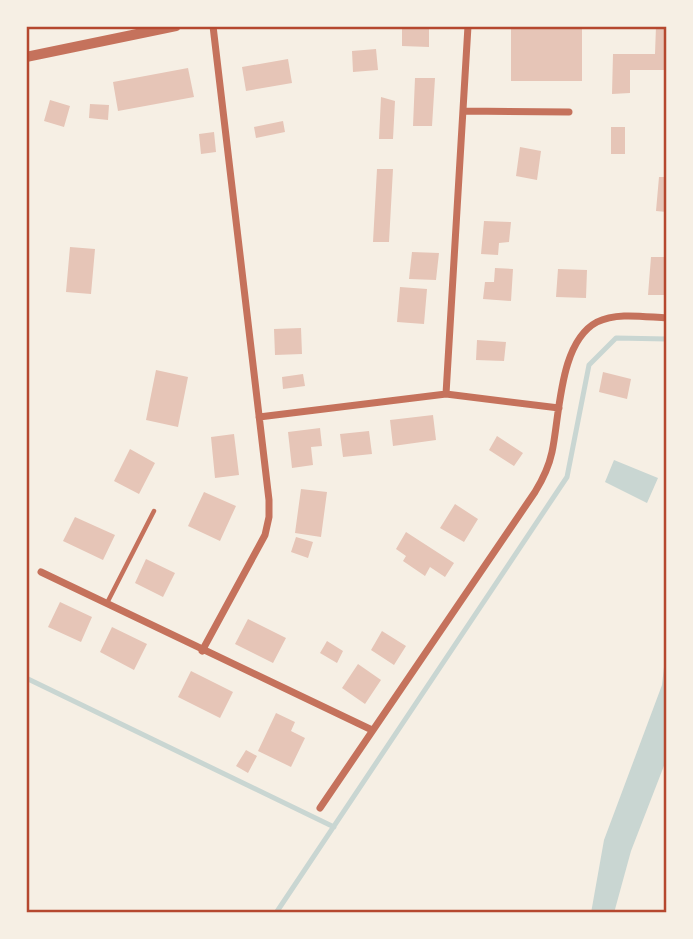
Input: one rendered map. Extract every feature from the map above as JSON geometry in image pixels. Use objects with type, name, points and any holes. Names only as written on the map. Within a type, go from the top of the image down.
[{"type":"street","points":[[26,57],[176,26]]},
{"type":"street","points":[[202,651],[265,535],[269,517],[213,26]]},
{"type":"street","points":[[446,394],[468,26]]},
{"type":"street","points":[[463,111],[569,112]]},
{"type":"street","points":[[320,807],[536,492],[552,453],[570,355],[583,334],[597,322],[620,316],[667,318]]},
{"type":"street","points":[[259,417],[446,394],[559,408]]},
{"type":"street","points":[[41,572],[372,730]]},
{"type":"lane","points":[[107,604],[154,511]]},
{"type":"shaded area","points":[[614,460],[658,478],[647,503],[605,482]]},
{"type":"shaded area","points":[[667,640],[667,758],[631,851],[614,913],[591,913],[604,840],[662,685]]},
{"type":"building","points":[[402,26],[429,26],[429,47],[402,46]]},
{"type":"building","points":[[656,26],[667,26],[667,70],[630,70],[630,93],[612,94],[613,54],[655,54]]},
{"type":"building","points":[[511,27],[582,27],[582,81],[511,81]]},
{"type":"building","points":[[376,49],[378,70],[353,72],[352,51]]},
{"type":"building","points":[[288,59],[292,83],[246,91],[242,67]]},
{"type":"building","points":[[188,68],[194,97],[118,111],[113,82]]},
{"type":"building","points":[[415,78],[435,78],[432,126],[413,126]]},
{"type":"building","points":[[381,97],[395,101],[393,139],[379,139]]},
{"type":"building","points":[[50,100],[70,106],[64,127],[44,121]]},
{"type":"building","points":[[90,104],[109,105],[108,120],[89,118]]},
{"type":"building","points":[[283,121],[285,132],[256,138],[254,127]]},
{"type":"building","points":[[611,127],[625,127],[625,154],[611,154]]},
{"type":"building","points":[[214,132],[216,152],[201,154],[199,134]]},
{"type":"building","points":[[520,147],[541,151],[537,180],[516,176]]},
{"type":"building","points":[[377,169],[393,169],[389,242],[373,242]]},
{"type":"building","points":[[659,177],[667,177],[667,212],[656,211]]},
{"type":"building","points":[[484,221],[511,222],[509,242],[499,243],[498,255],[481,254]]},
{"type":"building","points":[[70,247],[95,249],[91,294],[66,292]]},
{"type":"building","points":[[412,252],[439,253],[436,280],[409,279]]},
{"type":"building","points":[[651,257],[667,257],[667,295],[648,295]]},
{"type":"building","points":[[495,268],[513,269],[511,301],[483,299],[485,282],[494,282]]},
{"type":"building","points":[[558,269],[587,270],[586,298],[556,297]]},
{"type":"building","points":[[400,287],[427,289],[424,324],[397,322]]},
{"type":"building","points":[[301,328],[302,354],[275,355],[274,329]]},
{"type":"building","points":[[477,340],[506,342],[504,361],[476,360]]},
{"type":"building","points":[[156,370],[188,377],[178,427],[146,420]]},
{"type":"building","points":[[603,372],[631,379],[627,399],[599,392]]},
{"type":"building","points":[[303,374],[305,386],[283,389],[282,377]]},
{"type":"building","points":[[433,415],[436,440],[393,446],[390,420]]},
{"type":"building","points":[[320,428],[322,446],[311,447],[313,465],[292,468],[288,432]]},
{"type":"building","points":[[369,431],[372,454],[343,457],[340,434]]},
{"type":"building","points":[[234,434],[239,475],[215,478],[211,437]]},
{"type":"building","points":[[497,436],[523,453],[514,466],[489,450]]},
{"type":"building","points":[[130,449],[155,463],[139,494],[114,481]]},
{"type":"building","points":[[301,489],[327,492],[321,537],[295,533]]},
{"type":"building","points":[[204,492],[236,506],[220,541],[188,526]]},
{"type":"building","points":[[455,504],[478,519],[464,542],[440,528]]},
{"type":"building","points":[[75,517],[115,535],[103,560],[63,541]]},
{"type":"building","points":[[406,532],[454,563],[445,577],[430,567],[425,576],[403,561],[406,556],[396,549]]},
{"type":"building","points":[[296,537],[313,542],[308,558],[291,552]]},
{"type":"building","points":[[146,559],[175,573],[163,597],[135,583]]},
{"type":"building","points":[[60,602],[92,617],[81,642],[48,627]]},
{"type":"building","points":[[248,619],[286,638],[273,663],[235,644]]},
{"type":"building","points":[[112,627],[147,644],[134,670],[100,652]]},
{"type":"building","points":[[382,631],[406,646],[394,665],[371,650]]},
{"type":"building","points":[[327,641],[343,651],[337,663],[320,653]]},
{"type":"building","points":[[358,664],[381,680],[365,704],[342,688]]},
{"type":"building","points":[[191,671],[233,692],[220,718],[178,697]]},
{"type":"building","points":[[276,713],[295,722],[291,731],[305,738],[291,767],[258,751]]},
{"type":"building","points":[[246,750],[257,756],[248,773],[236,766]]},
{"type":"waterway","points":[[276,913],[567,477],[589,365],[616,338],[667,339]]},
{"type":"waterway","points":[[26,678],[334,827]]}]
